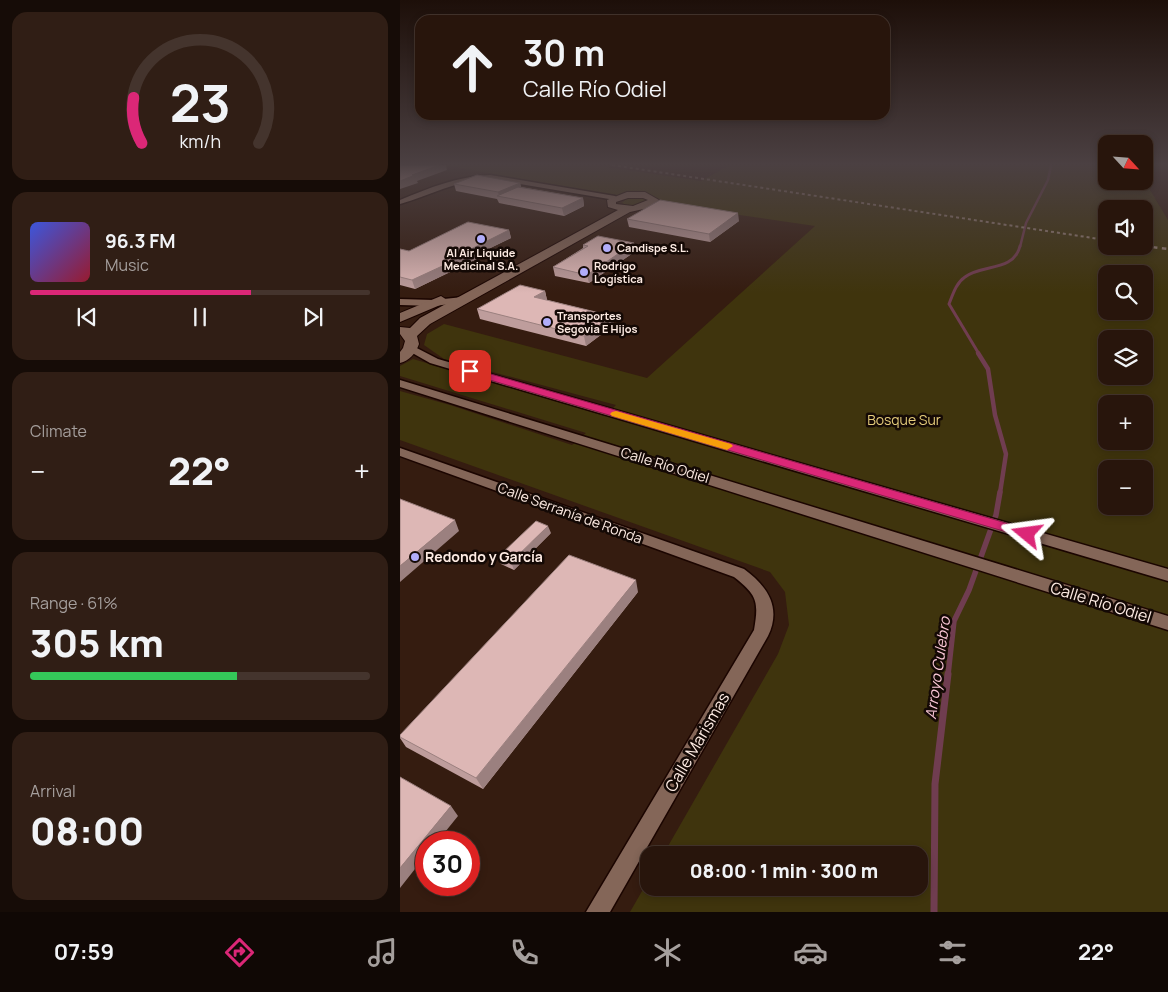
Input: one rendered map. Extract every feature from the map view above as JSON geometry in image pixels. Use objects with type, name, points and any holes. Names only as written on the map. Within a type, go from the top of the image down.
[{"type":"street","points":[[400,318],[434,303],[604,208]]},
{"type":"street","points":[[400,359],[407,337],[425,321],[628,209],[640,208]]},
{"type":"street","points":[[400,305],[463,300]]},
{"type":"street","points":[[407,337],[434,361],[1168,575]]},
{"type":"street","name":"Calle Río Odiel","points":[[400,382],[1168,623]]},
{"type":"street","name":"Calle Serranía de Ronda","points":[[400,452],[739,573]]},
{"type":"street","name":"Calle Marismas","points":[[597,912],[762,631],[766,608],[759,588],[739,573]]},
{"type":"green space","name":"Bosque Sur","points":[[688,208],[1098,208],[1098,255],[1153,255],[1153,208],[1161,208],[1168,220],[1168,912],[630,912],[640,895],[928,896],[928,846],[668,846],[778,654],[789,625],[785,592],[770,572],[400,440],[400,391],[450,405],[572,445],[586,433],[400,376],[400,366],[413,359],[605,416],[616,405],[444,359],[424,345],[427,334],[444,324],[647,378],[815,226]]},
{"type":"building","points":[[647,208],[705,208],[738,213],[709,234],[627,219]]},
{"type":"building","points":[[468,222],[509,230],[471,249],[477,250],[412,280],[400,277],[400,249],[409,251]]},
{"type":"building","points":[[598,236],[634,243],[587,275],[553,267],[588,246],[583,245]]},
{"type":"building","name":"Transportes Segovia E Hijos","points":[[520,285],[545,291],[534,297],[612,316],[584,336],[477,309]]},
{"type":"building","name":"Redondo y García","points":[[400,499],[455,520],[400,566]]},
{"type":"building","points":[[536,521],[548,526],[511,562],[498,557]]},
{"type":"building","points":[[569,555],[636,580],[476,778],[400,737],[400,735]]},
{"type":"building","points":[[400,777],[451,806],[430,831],[415,831],[415,850],[400,868]]},
{"type":"waterway","name":"Arroyo Culebro","points":[[1020,247],[1026,223],[1034,208]]},
{"type":"waterway","name":"Arroyo Culebro","points":[[979,354],[949,304],[955,289],[962,279],[980,270],[1004,264],[1017,254],[1020,246]]},
{"type":"waterway","name":"Arroyo Culebro","points":[[978,353],[988,369],[995,415],[1006,454],[1000,493]]},
{"type":"waterway","name":"Arroyo Culebro","points":[[948,675],[954,621],[969,590],[996,515],[1000,492]]},
{"type":"waterway","name":"Arroyo Culebro","points":[[934,912],[935,784],[948,674]]},
{"type":"railway","points":[[892,208],[1098,239]]},
{"type":"railway","points":[[1154,247],[1144,246],[1168,249]]},
{"type":"slow traffic","points":[[616,414],[727,446]]},
{"type":"place","name":"Al Air Liquide Medicinal S.A.","points":[[481,239]]},
{"type":"place","name":"Candispe S.L.","points":[[607,248]]},
{"type":"place","name":"Rodrigo Logística","points":[[584,272]]},
{"type":"place","name":"Transportes Segovia E Hijos","points":[[547,322]]},
{"type":"place","name":"Redondo y García","points":[[415,557]]},
{"type":"route","points":[[470,371],[1027,534]]}]
